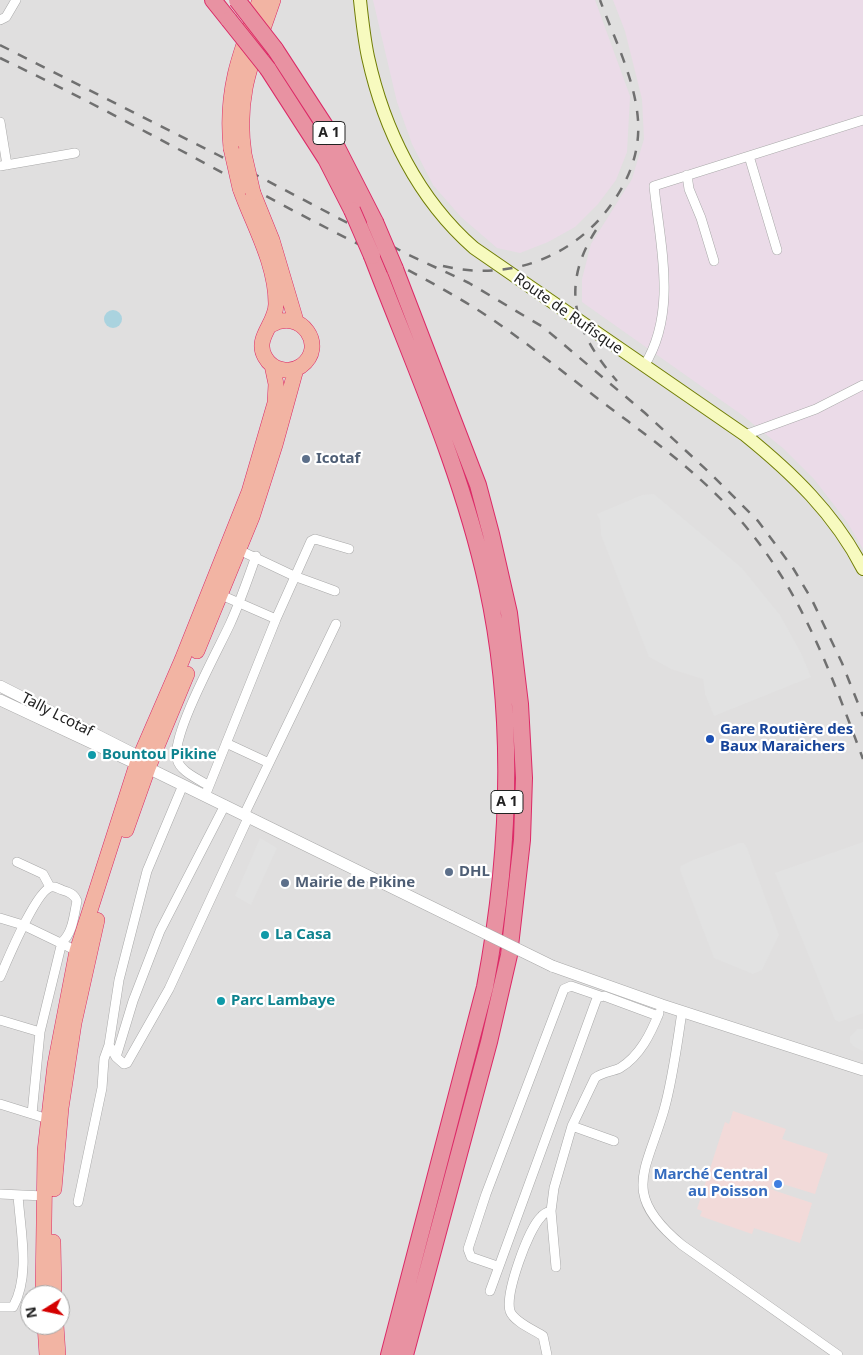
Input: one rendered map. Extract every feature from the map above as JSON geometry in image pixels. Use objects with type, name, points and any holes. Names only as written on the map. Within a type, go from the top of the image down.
[{"type":"highway","name":"A 1","points":[[213,0],[268,69],[326,159],[352,210],[372,256],[444,444],[471,524],[487,584],[495,628],[506,738],[506,835],[496,931],[486,988],[389,1355]]},
{"type":"highway","name":"A 1","points":[[237,0],[275,49],[324,125],[350,171],[395,269],[478,485],[509,613],[520,697],[524,778],[522,840],[509,956],[489,1042],[405,1355]]},
{"type":"highway","points":[[43,1285],[45,1151],[48,1119],[55,1065],[77,951],[142,763],[249,492],[275,403],[276,384],[272,365],[262,350],[262,341],[271,325],[276,305],[273,281],[246,190],[237,151],[230,98],[232,82],[260,0]]},
{"type":"highway","points":[[237,151],[242,94],[247,74],[273,0]]},
{"type":"highway","points":[[246,190],[272,240],[296,322]]},
{"type":"highway","points":[[271,325],[283,320],[296,322],[308,332],[312,347],[307,361],[296,369],[286,370],[272,365]]},
{"type":"highway","points":[[54,1285],[54,1183],[61,1108],[74,1023],[92,936],[142,763],[221,595],[239,550],[275,445],[296,369]]},
{"type":"highway","points":[[415,1355],[418,1335],[416,1316]]},
{"type":"highway","points":[[46,1335],[47,1355]]},
{"type":"highway","points":[[57,1335],[58,1355]]},
{"type":"main road","name":"Route de Rufisque","points":[[360,0],[368,56],[385,116],[424,195],[447,223],[474,248],[745,435],[802,484],[839,530],[863,569]]},
{"type":"street","points":[[0,20],[6,17],[16,0]]},
{"type":"street","points":[[644,366],[661,328],[665,300],[654,186],[863,120]]},
{"type":"street","points":[[0,122],[4,166],[74,153]]},
{"type":"street","points":[[749,156],[778,250]]},
{"type":"street","points":[[687,175],[689,189],[701,218],[714,261]]},
{"type":"street","points":[[745,435],[809,412],[839,399],[863,384]]},
{"type":"street","points":[[207,791],[294,576],[313,540],[349,550]]},
{"type":"street","points":[[239,550],[256,556],[294,576],[334,591]]},
{"type":"street","points":[[256,556],[239,603],[186,719],[176,754],[179,764],[185,771],[225,806],[246,817],[552,966],[660,1011]]},
{"type":"street","points":[[221,595],[276,619]]},
{"type":"street","points":[[109,1045],[119,1061],[127,1063],[169,990],[269,763],[336,624]]},
{"type":"street","name":"Tally Lcotaf","points":[[0,686],[142,763]]},
{"type":"street","name":"Tally Lcotaf","points":[[0,700],[142,763]]},
{"type":"street","points":[[226,743],[269,763]]},
{"type":"street","points":[[142,763],[183,785],[207,791]]},
{"type":"street","points":[[78,1202],[102,1088],[104,1059],[109,1045],[119,980],[141,891],[147,871],[183,785]]},
{"type":"street","points":[[116,1057],[133,1001],[160,931],[225,806]]},
{"type":"street","points":[[17,862],[43,874],[50,887],[72,893],[77,901],[69,932],[62,942],[40,1032],[32,1114]]},
{"type":"street","points":[[0,977],[23,925],[42,893],[50,887]]},
{"type":"street","points":[[0,918],[23,925],[62,942],[77,951]]},
{"type":"street","points":[[498,1266],[471,1256],[468,1249],[486,1194],[566,986],[660,1011],[682,1012],[863,1070]]},
{"type":"street","points":[[490,1291],[596,1001],[600,996]]},
{"type":"street","points":[[556,1267],[550,1211],[554,1188],[572,1126],[595,1078],[618,1069],[634,1058],[652,1030],[660,1011]]},
{"type":"street","points":[[682,1012],[664,1110],[643,1169],[645,1200],[652,1216],[676,1240],[824,1351],[838,1355]]},
{"type":"street","points":[[0,1020],[40,1032]]},
{"type":"street","points":[[0,1104],[48,1119]]},
{"type":"street","points":[[572,1126],[614,1141]]},
{"type":"street","points":[[0,1194],[44,1196]]},
{"type":"street","points":[[0,1307],[13,1307],[22,1283],[23,1265],[18,1195]]},
{"type":"street","points":[[547,1355],[543,1336],[513,1316],[510,1306],[511,1291],[523,1253],[536,1224],[542,1216],[550,1211]]},
{"type":"shaded area","points":[[0,0],[863,0],[863,1355],[0,1355]]},
{"type":"shaded area","points":[[373,0],[595,0],[630,96],[627,152],[616,180],[598,204],[575,227],[548,242],[520,253],[497,248],[461,217],[433,185],[412,144],[397,102]]},
{"type":"shaded area","points":[[613,0],[863,0],[863,549],[847,522],[814,479],[784,449],[742,415],[582,302],[582,279],[591,244],[632,179],[644,139],[642,99],[625,31]]},
{"type":"shaded area","points":[[654,494],[742,568],[780,615],[801,653],[811,677],[714,716],[705,694],[703,679],[671,669],[649,657],[601,535],[600,520],[597,514],[642,495]]},
{"type":"shaded area","points":[[260,838],[277,848],[251,905],[235,896]]},
{"type":"shaded area","points":[[863,842],[863,1013],[839,1022],[835,1020],[775,873]]},
{"type":"shaded area","points":[[744,843],[747,848],[779,935],[762,970],[753,974],[714,958],[680,870],[681,866],[693,860]]},
{"type":"shaded area","points":[[857,1029],[863,1029],[863,1051],[853,1046],[850,1042],[850,1037]]},
{"type":"shaded area","points":[[733,1111],[786,1129],[782,1139],[828,1154],[815,1194],[773,1181],[770,1189],[812,1203],[800,1243],[754,1228],[752,1234],[700,1216],[702,1211],[697,1209],[725,1122],[729,1124]]},
{"type":"water","points":[[113,310],[119,313],[122,319],[119,325],[113,328],[107,325],[104,319],[107,313]]},
{"type":"railway","points":[[443,266],[468,270],[493,270],[517,267],[540,260],[562,250],[582,236],[599,219],[621,190],[630,171],[636,151],[638,120],[633,89],[600,0]]},
{"type":"railway","points":[[0,45],[218,155],[407,254],[469,283],[543,327],[645,413],[711,474],[758,521],[793,568],[812,600],[842,663],[863,716]]},
{"type":"railway","points":[[0,58],[134,126],[460,299],[516,336],[663,448],[718,496],[735,514],[751,533],[787,585],[829,670],[863,759]]},
{"type":"railway","points":[[596,230],[585,251],[578,271],[575,291],[577,309],[582,327],[591,345],[617,381]]},
{"type":"place","name":"Icotaf","points":[[306,459]]},
{"type":"place","name":"Gare Routière des Baux Maraichers","points":[[710,739]]},
{"type":"place","name":"Bountou Pikine","points":[[92,755]]},
{"type":"place","name":"DHL","points":[[449,872]]},
{"type":"place","name":"Mairie de Pikine","points":[[285,883]]},
{"type":"place","name":"La Casa","points":[[265,935]]},
{"type":"place","name":"Parc Lambaye","points":[[221,1001]]},
{"type":"place","name":"Marché Central au Poisson","points":[[778,1184]]}]
